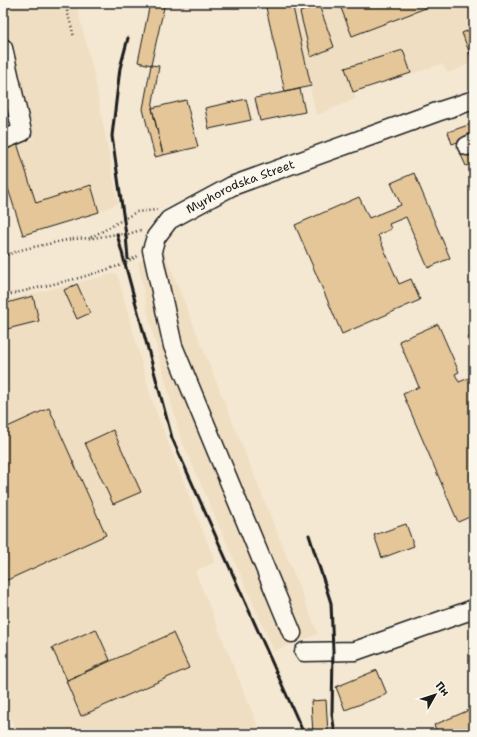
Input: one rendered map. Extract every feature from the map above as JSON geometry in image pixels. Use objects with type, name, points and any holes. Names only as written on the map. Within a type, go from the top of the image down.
[{"type":"street","points":[[3,48],[22,132],[3,140]]},
{"type":"street","name":"Myrhorodska Street","points":[[164,215],[232,186],[474,100]]},
{"type":"street","points":[[164,215],[152,250],[173,346],[292,633]]},
{"type":"street","points":[[304,652],[355,651],[474,609]]},
{"type":"path","points":[[65,3],[74,37]]},
{"type":"path","points":[[88,238],[103,232],[136,212],[164,215]]},
{"type":"path","points":[[3,256],[24,249],[72,239],[126,234],[164,215]]},
{"type":"path","points":[[3,296],[79,278],[125,264],[128,261],[152,250]]},
{"type":"shaded area","points":[[3,3],[76,3],[94,75],[118,203],[99,212],[23,235],[3,173],[3,147],[34,138],[3,32]]},
{"type":"shaded area","points":[[292,3],[474,3],[474,62],[448,73],[442,64],[354,92],[356,99],[316,115]]},
{"type":"shaded area","points":[[164,252],[318,634],[274,651],[181,439],[149,319],[138,262]]},
{"type":"shaded area","points":[[117,273],[152,401],[215,562],[195,571],[261,734],[18,734],[3,701],[3,301]]},
{"type":"building","points":[[150,3],[165,3],[151,65],[138,62]]},
{"type":"building","points":[[265,3],[292,3],[311,86],[285,92]]},
{"type":"building","points":[[339,3],[439,3],[352,36]]},
{"type":"building","points":[[319,5],[334,47],[311,57],[300,12]]},
{"type":"building","points":[[474,28],[474,62],[473,62],[462,33]]},
{"type":"building","points":[[403,50],[411,73],[353,92],[345,68]]},
{"type":"building","points":[[151,65],[159,66],[152,108],[163,155],[155,157],[143,109]]},
{"type":"building","points":[[300,89],[305,112],[260,121],[255,98]]},
{"type":"building","points":[[246,99],[251,120],[209,129],[205,108]]},
{"type":"building","points":[[186,100],[198,147],[163,155],[152,108]]},
{"type":"building","points":[[474,123],[474,136],[452,144],[448,132]]},
{"type":"building","points":[[17,143],[36,203],[91,185],[99,212],[23,235],[3,173],[3,147]]},
{"type":"building","points":[[474,150],[474,163],[466,166],[461,155]]},
{"type":"building","points":[[414,173],[450,258],[428,268],[406,217],[389,224],[391,229],[378,235],[399,284],[411,279],[420,300],[342,334],[295,225],[359,197],[369,218],[401,205],[391,183]]},
{"type":"building","points":[[77,284],[90,313],[77,319],[64,290]]},
{"type":"building","points":[[33,296],[39,321],[3,330],[3,304]]},
{"type":"building","points":[[438,324],[459,372],[455,374],[459,382],[474,376],[474,515],[458,522],[403,394],[419,387],[399,341]]},
{"type":"building","points":[[474,335],[474,353],[467,338]]},
{"type":"building","points":[[49,408],[106,535],[3,582],[3,429]]},
{"type":"building","points":[[113,430],[141,492],[113,504],[85,443]]},
{"type":"building","points":[[406,524],[414,546],[382,558],[374,535]]},
{"type":"building","points":[[96,629],[110,660],[67,680],[52,648]]},
{"type":"building","points":[[173,633],[189,668],[81,716],[66,681]]},
{"type":"building","points":[[377,670],[387,694],[345,710],[336,687]]},
{"type":"building","points":[[326,700],[328,733],[313,734],[311,701]]},
{"type":"building","points":[[474,708],[474,734],[438,734],[434,725]]},
{"type":"railway","points":[[128,38],[120,68],[112,136],[128,259]]},
{"type":"railway","points":[[117,234],[172,438],[304,734]]},
{"type":"railway","points":[[309,535],[331,603],[333,651],[332,714],[335,734]]}]
